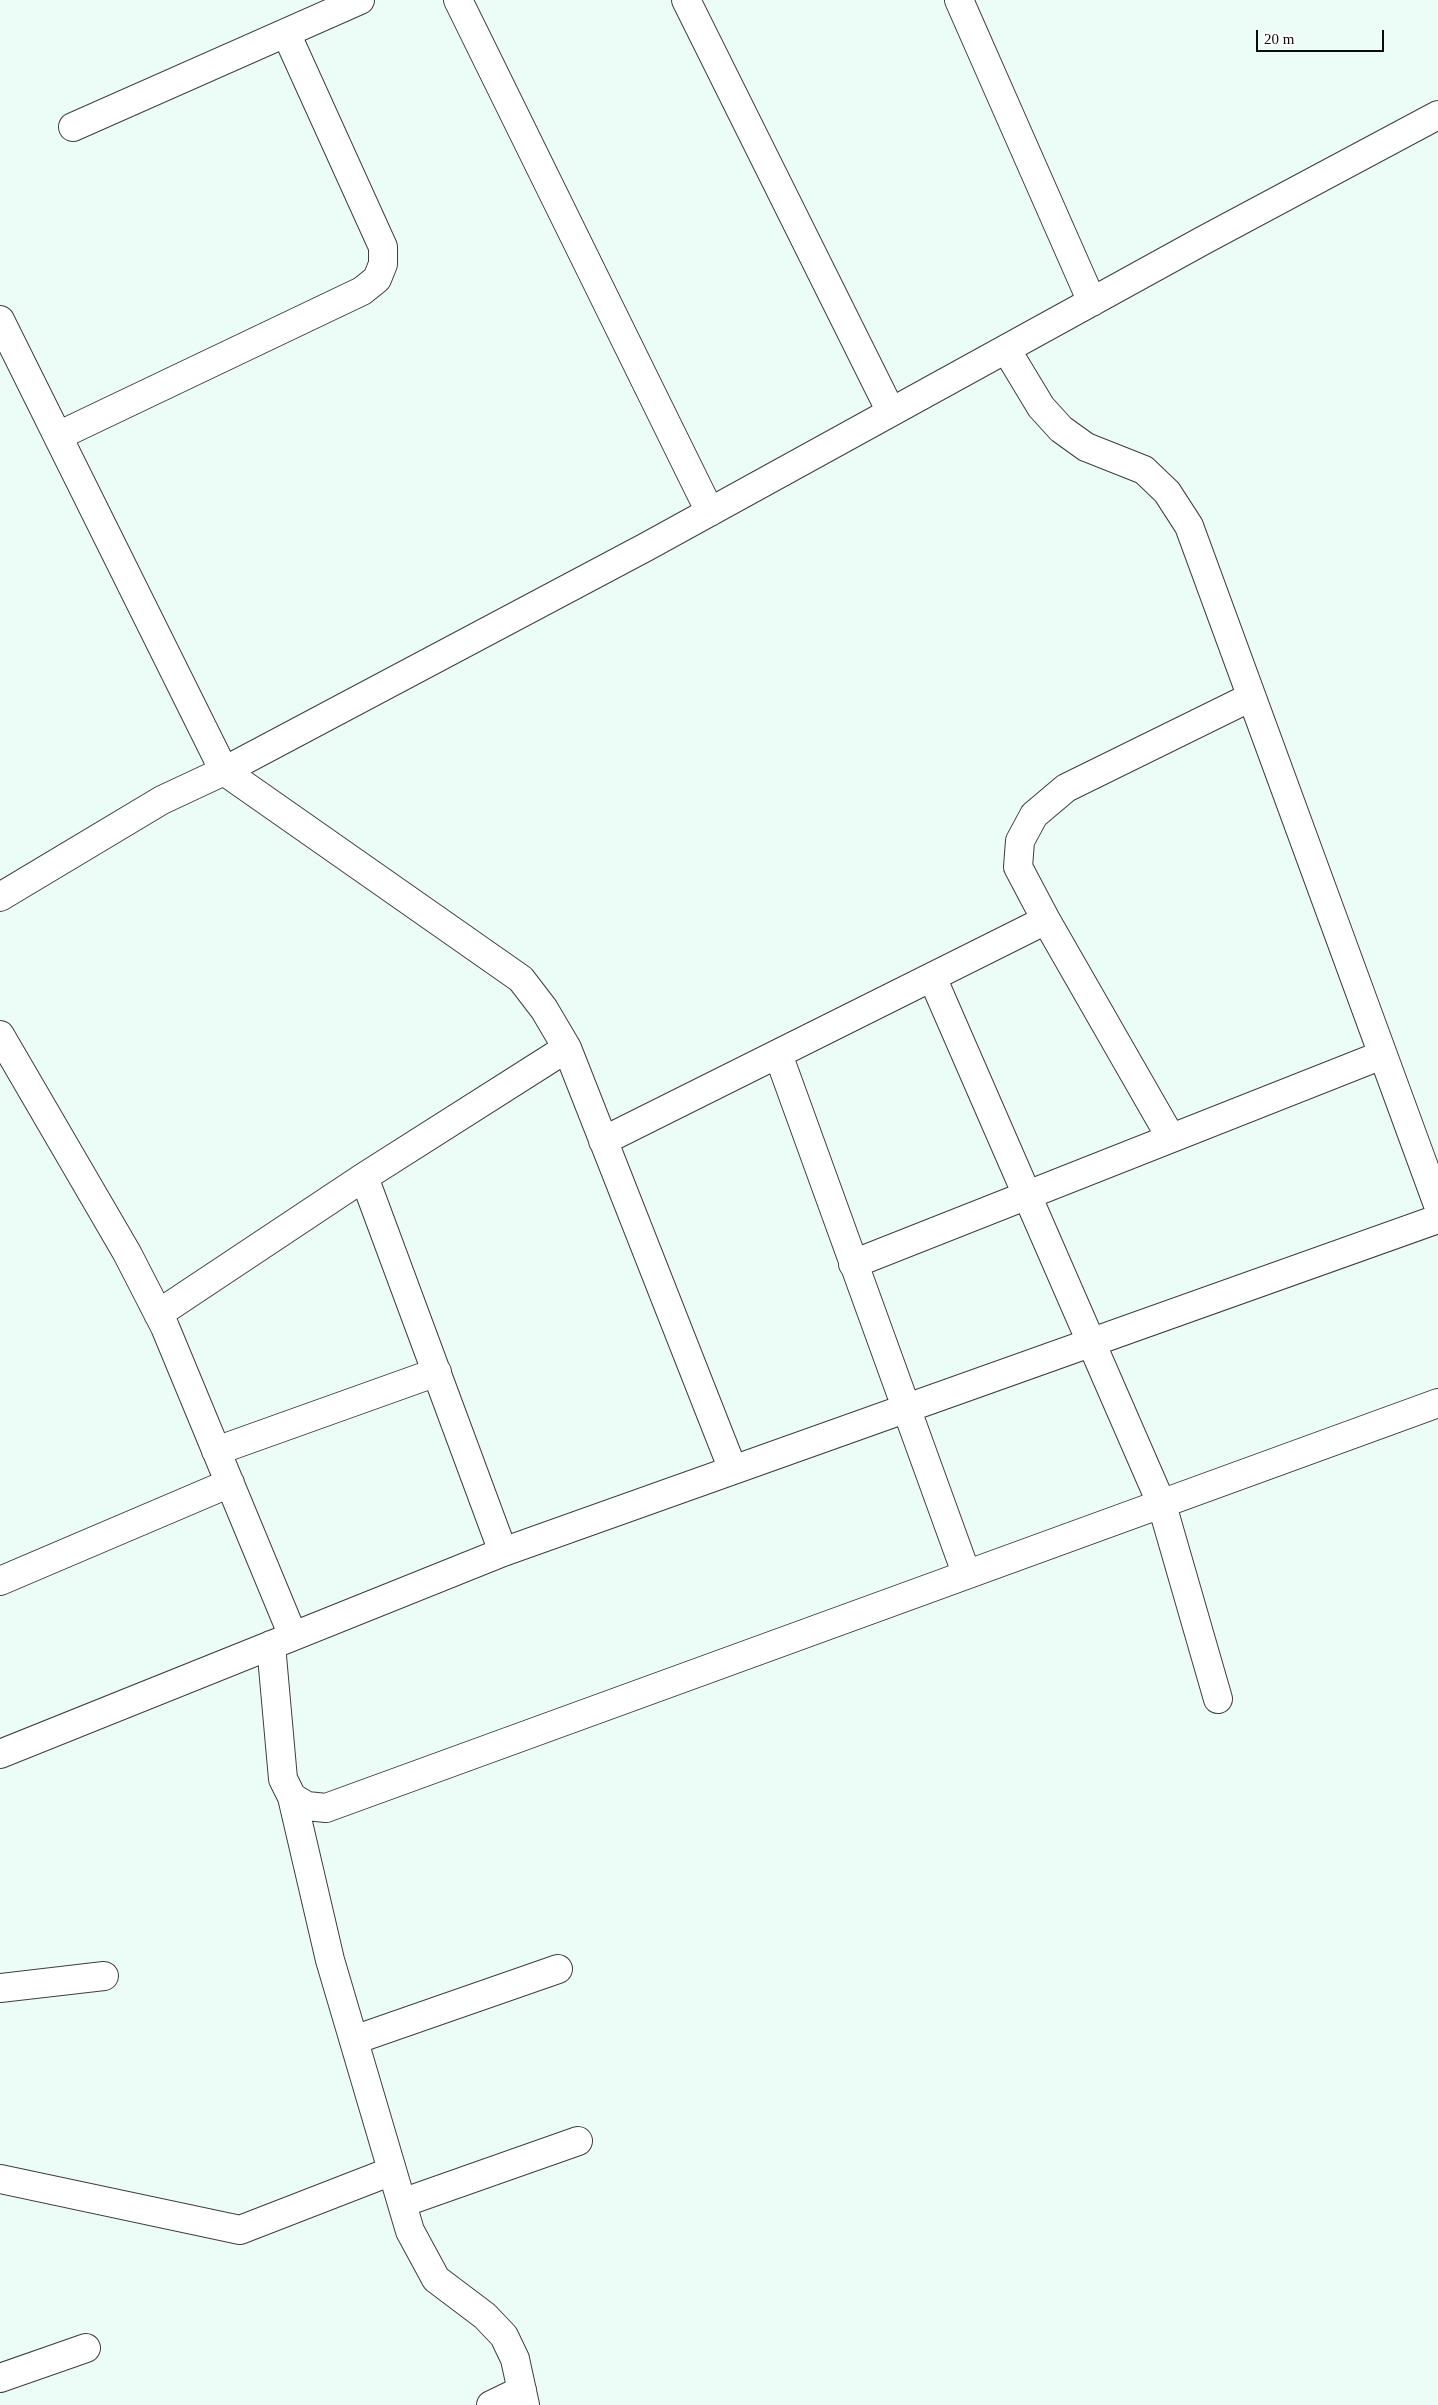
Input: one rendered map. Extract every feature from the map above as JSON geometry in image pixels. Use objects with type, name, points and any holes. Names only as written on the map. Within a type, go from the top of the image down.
[{"type":"street","points":[[73,128],[360,0]]},
{"type":"street","points":[[458,0],[710,512]]},
{"type":"street","points":[[686,0],[891,412]]},
{"type":"street","points":[[959,0],[1092,302]]},
{"type":"street","points":[[58,436],[362,291],[377,279],[383,264],[382,247],[286,33]]},
{"type":"street","points":[[1,894],[162,800],[224,771],[710,512],[1438,115]]},
{"type":"street","points":[[0,320],[224,771],[521,979],[544,1009],[567,1048],[733,1470]]},
{"type":"street","points":[[1006,349],[1041,406],[1061,429],[1086,447],[1144,470],[1167,492],[1189,526],[1438,1205]]},
{"type":"street","points":[[1171,1138],[1046,920],[1018,867],[1020,841],[1034,815],[1066,788],[1251,697]]},
{"type":"street","points":[[603,1141],[1046,920]]},
{"type":"street","points":[[932,977],[1162,1505],[1218,1699]]},
{"type":"street","points":[[0,1035],[127,1253],[158,1314],[230,1483],[282,1640],[283,1779],[292,1797],[330,1960],[410,2231],[436,2279],[485,2316],[504,2336],[515,2359],[524,2398],[491,2405]]},
{"type":"street","points":[[158,1314],[364,1177],[567,1048]]},
{"type":"street","points":[[778,1054],[966,1573]]},
{"type":"street","points":[[853,1264],[1382,1054]]},
{"type":"street","points":[[364,1177],[503,1552]]},
{"type":"street","points":[[0,1754],[503,1552],[1438,1219]]},
{"type":"street","points":[[216,1451],[437,1372]]},
{"type":"street","points":[[292,1797],[307,1806],[326,1808],[966,1573],[1162,1505],[1438,1403]]},
{"type":"street","points":[[0,1581],[230,1483]]},
{"type":"street","points":[[354,2040],[558,1968]]},
{"type":"street","points":[[0,1988],[104,1976]]},
{"type":"street","points":[[402,2203],[578,2141]]},
{"type":"street","points":[[0,2179],[240,2230],[392,2171]]},
{"type":"street","points":[[0,2378],[86,2348]]}]
